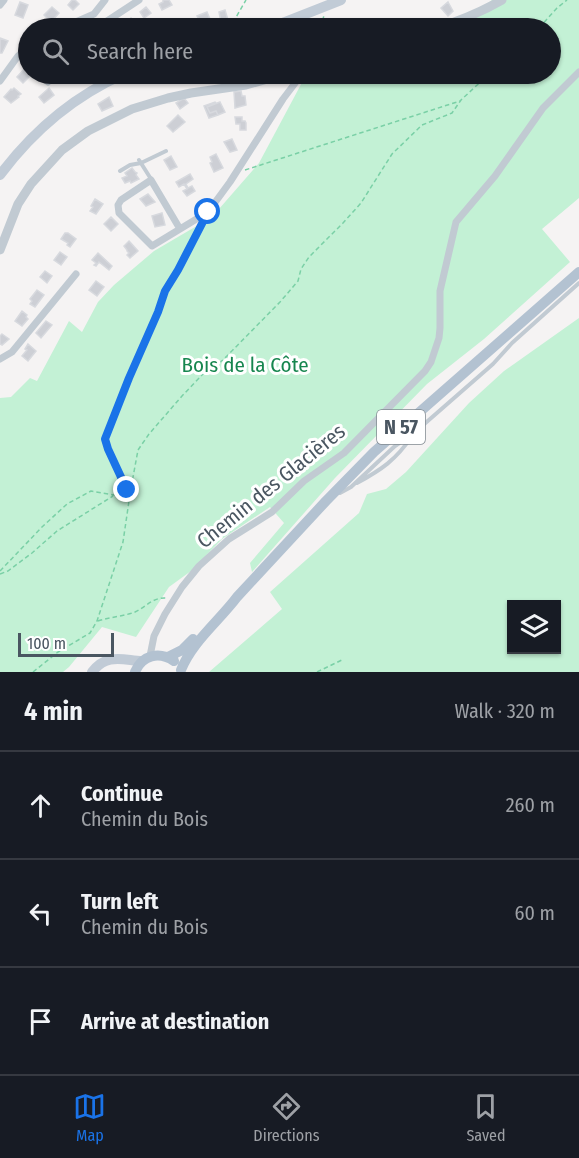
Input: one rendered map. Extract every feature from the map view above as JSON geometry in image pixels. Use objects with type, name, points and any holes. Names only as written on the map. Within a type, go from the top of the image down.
[{"type":"main road","points":[[295,18],[341,0]]},
{"type":"main road","points":[[0,175],[23,145],[58,113],[105,84]]},
{"type":"main road","points":[[0,183],[16,160],[58,113]]},
{"type":"main road","name":"N 57","points":[[181,671],[191,650],[326,501],[389,438],[579,272]]},
{"type":"main road","name":"N 57","points":[[166,656],[177,653],[187,646],[237,597]]},
{"type":"main road","points":[[92,672],[98,665],[111,659],[119,658],[130,661],[166,656],[174,660],[181,671]]},
{"type":"main road","points":[[99,672],[115,664],[125,666],[134,672],[146,658]]},
{"type":"street","points":[[0,5],[4,0]]},
{"type":"street","points":[[85,18],[94,14],[105,0]]},
{"type":"street","points":[[113,18],[140,0]]},
{"type":"street","points":[[465,18],[502,0]]},
{"type":"street","points":[[94,14],[96,18]]},
{"type":"street","points":[[0,81],[18,56]]},
{"type":"street","name":"Chemin des Glacières","points":[[146,658],[154,636],[172,602],[208,557],[239,532],[272,512],[304,481],[344,453],[425,371],[439,338],[440,291],[456,222],[495,176],[543,108],[579,72]]},
{"type":"street","points":[[0,250],[18,204],[31,184],[62,150],[88,131],[132,109],[168,98],[250,84]]},
{"type":"street","points":[[180,229],[151,180],[121,200],[118,205],[118,213],[152,246],[180,229],[208,212],[294,84]]},
{"type":"street","points":[[0,359],[12,352],[76,274]]},
{"type":"street","points":[[159,628],[158,643],[166,656]]},
{"type":"lane","points":[[120,171],[166,151]]},
{"type":"lane","points":[[140,162],[151,180]]},
{"type":"lane","points":[[351,487],[395,446],[414,433],[493,364],[512,343],[579,283]]},
{"type":"lane","points":[[326,501],[382,469],[403,449],[414,433]]},
{"type":"path","points":[[236,18],[246,0]]},
{"type":"path","points":[[548,18],[567,0]]},
{"type":"path","points":[[0,573],[32,553],[57,531],[114,495],[131,488],[138,450],[162,419],[202,375],[223,360],[280,302],[298,281],[301,269],[309,256],[344,223],[361,203],[392,154],[422,125],[452,113],[461,100],[478,84]]},
{"type":"path","points":[[235,173],[461,100]]},
{"type":"path","points":[[33,672],[58,652],[90,633],[97,621],[123,542],[129,501],[127,490],[105,439],[165,291],[208,212]]},
{"type":"path","points":[[0,573],[42,527],[67,504],[91,491],[114,495]]},
{"type":"path","points":[[97,621],[136,612],[156,599],[165,598],[172,602]]},
{"type":"path","points":[[317,672],[344,659]]},
{"type":"green space","name":"Bois de la Côte","points":[[492,0],[579,0],[579,198],[542,229],[570,262],[484,339],[427,384],[335,478],[252,572],[250,563],[284,523],[270,507],[222,539],[191,571],[169,587],[136,637],[102,627],[63,672],[0,672],[0,398],[11,397],[30,378],[37,381],[69,321],[82,332],[98,302],[114,285],[154,251],[212,217],[259,163],[301,84],[561,84],[561,18],[471,18]]},
{"type":"green space","points":[[579,318],[579,672],[209,672],[282,609],[270,592],[359,513],[367,494],[386,489],[406,472],[469,403],[504,371]]},
{"type":"building","points":[[72,0],[79,4],[73,10],[68,5]]},
{"type":"building","points":[[163,0],[169,0],[172,5],[162,10],[159,4]]},
{"type":"building","points":[[20,2],[28,5],[23,18],[15,15]]},
{"type":"building","points":[[448,2],[453,11],[448,16],[441,8]]},
{"type":"building","points":[[52,7],[59,13],[55,18],[47,18],[44,15]]},
{"type":"building","points":[[146,7],[151,13],[144,18],[140,12]]},
{"type":"building","points":[[225,10],[227,18],[220,18],[219,12]]},
{"type":"building","points":[[207,12],[210,18],[198,18],[197,16]]},
{"type":"building","points":[[0,38],[8,41],[2,53],[0,53]]},
{"type":"building","points":[[14,88],[21,94],[11,103],[4,97]]},
{"type":"building","points":[[49,88],[54,95],[44,103],[39,97]]},
{"type":"building","points":[[241,91],[242,96],[245,96],[246,105],[235,108],[234,92]]},
{"type":"building","points":[[109,97],[113,106],[102,111],[98,104]]},
{"type":"building","points":[[184,98],[188,103],[180,109],[176,103]]},
{"type":"building","points":[[215,102],[207,107],[210,113],[216,111],[218,115],[209,118],[204,106]]},
{"type":"building","points":[[220,102],[225,112],[218,115],[216,111],[210,113],[207,107]]},
{"type":"building","points":[[178,115],[185,122],[173,132],[167,126]]},
{"type":"building","points":[[235,117],[242,117],[242,121],[246,123],[246,130],[240,130],[240,124],[236,124]]},
{"type":"building","points":[[232,139],[237,150],[230,152],[224,142]]},
{"type":"building","points":[[216,154],[223,168],[214,172],[210,157]]},
{"type":"building","points":[[171,156],[177,167],[170,170],[164,160]]},
{"type":"building","points":[[132,168],[139,179],[125,183],[122,178],[127,176],[125,173]]},
{"type":"building","points":[[190,174],[193,179],[186,184],[188,188],[192,186],[195,191],[187,196],[183,191],[187,189],[184,184],[179,187],[176,182]]},
{"type":"building","points":[[148,194],[155,202],[146,206],[140,199]]},
{"type":"building","points":[[95,199],[103,204],[96,214],[90,211]]},
{"type":"building","points":[[162,213],[165,225],[155,227],[152,216]]},
{"type":"building","points":[[111,217],[118,224],[111,231],[104,224]]},
{"type":"building","points":[[65,233],[76,239],[70,247],[61,239]]},
{"type":"building","points":[[129,241],[138,251],[130,258],[124,246]]},
{"type":"building","points":[[60,252],[67,257],[61,265],[54,260]]},
{"type":"building","points":[[98,253],[112,266],[109,270],[99,262],[96,266],[94,265],[96,263],[92,260]]},
{"type":"building","points":[[45,271],[52,276],[47,283],[40,277]]},
{"type":"building","points":[[96,281],[104,287],[97,296],[89,290]]},
{"type":"building","points":[[37,290],[44,295],[35,307],[30,304],[32,301],[30,299]]},
{"type":"building","points":[[22,311],[28,319],[22,326],[15,321]]},
{"type":"building","points":[[46,321],[52,325],[41,338],[36,333]]},
{"type":"building","points":[[2,334],[9,339],[2,345],[0,336]]},
{"type":"building","points":[[28,344],[36,351],[28,361],[22,356]]},
{"type":"route","points":[[127,490],[105,439],[165,291],[208,212]]}]
